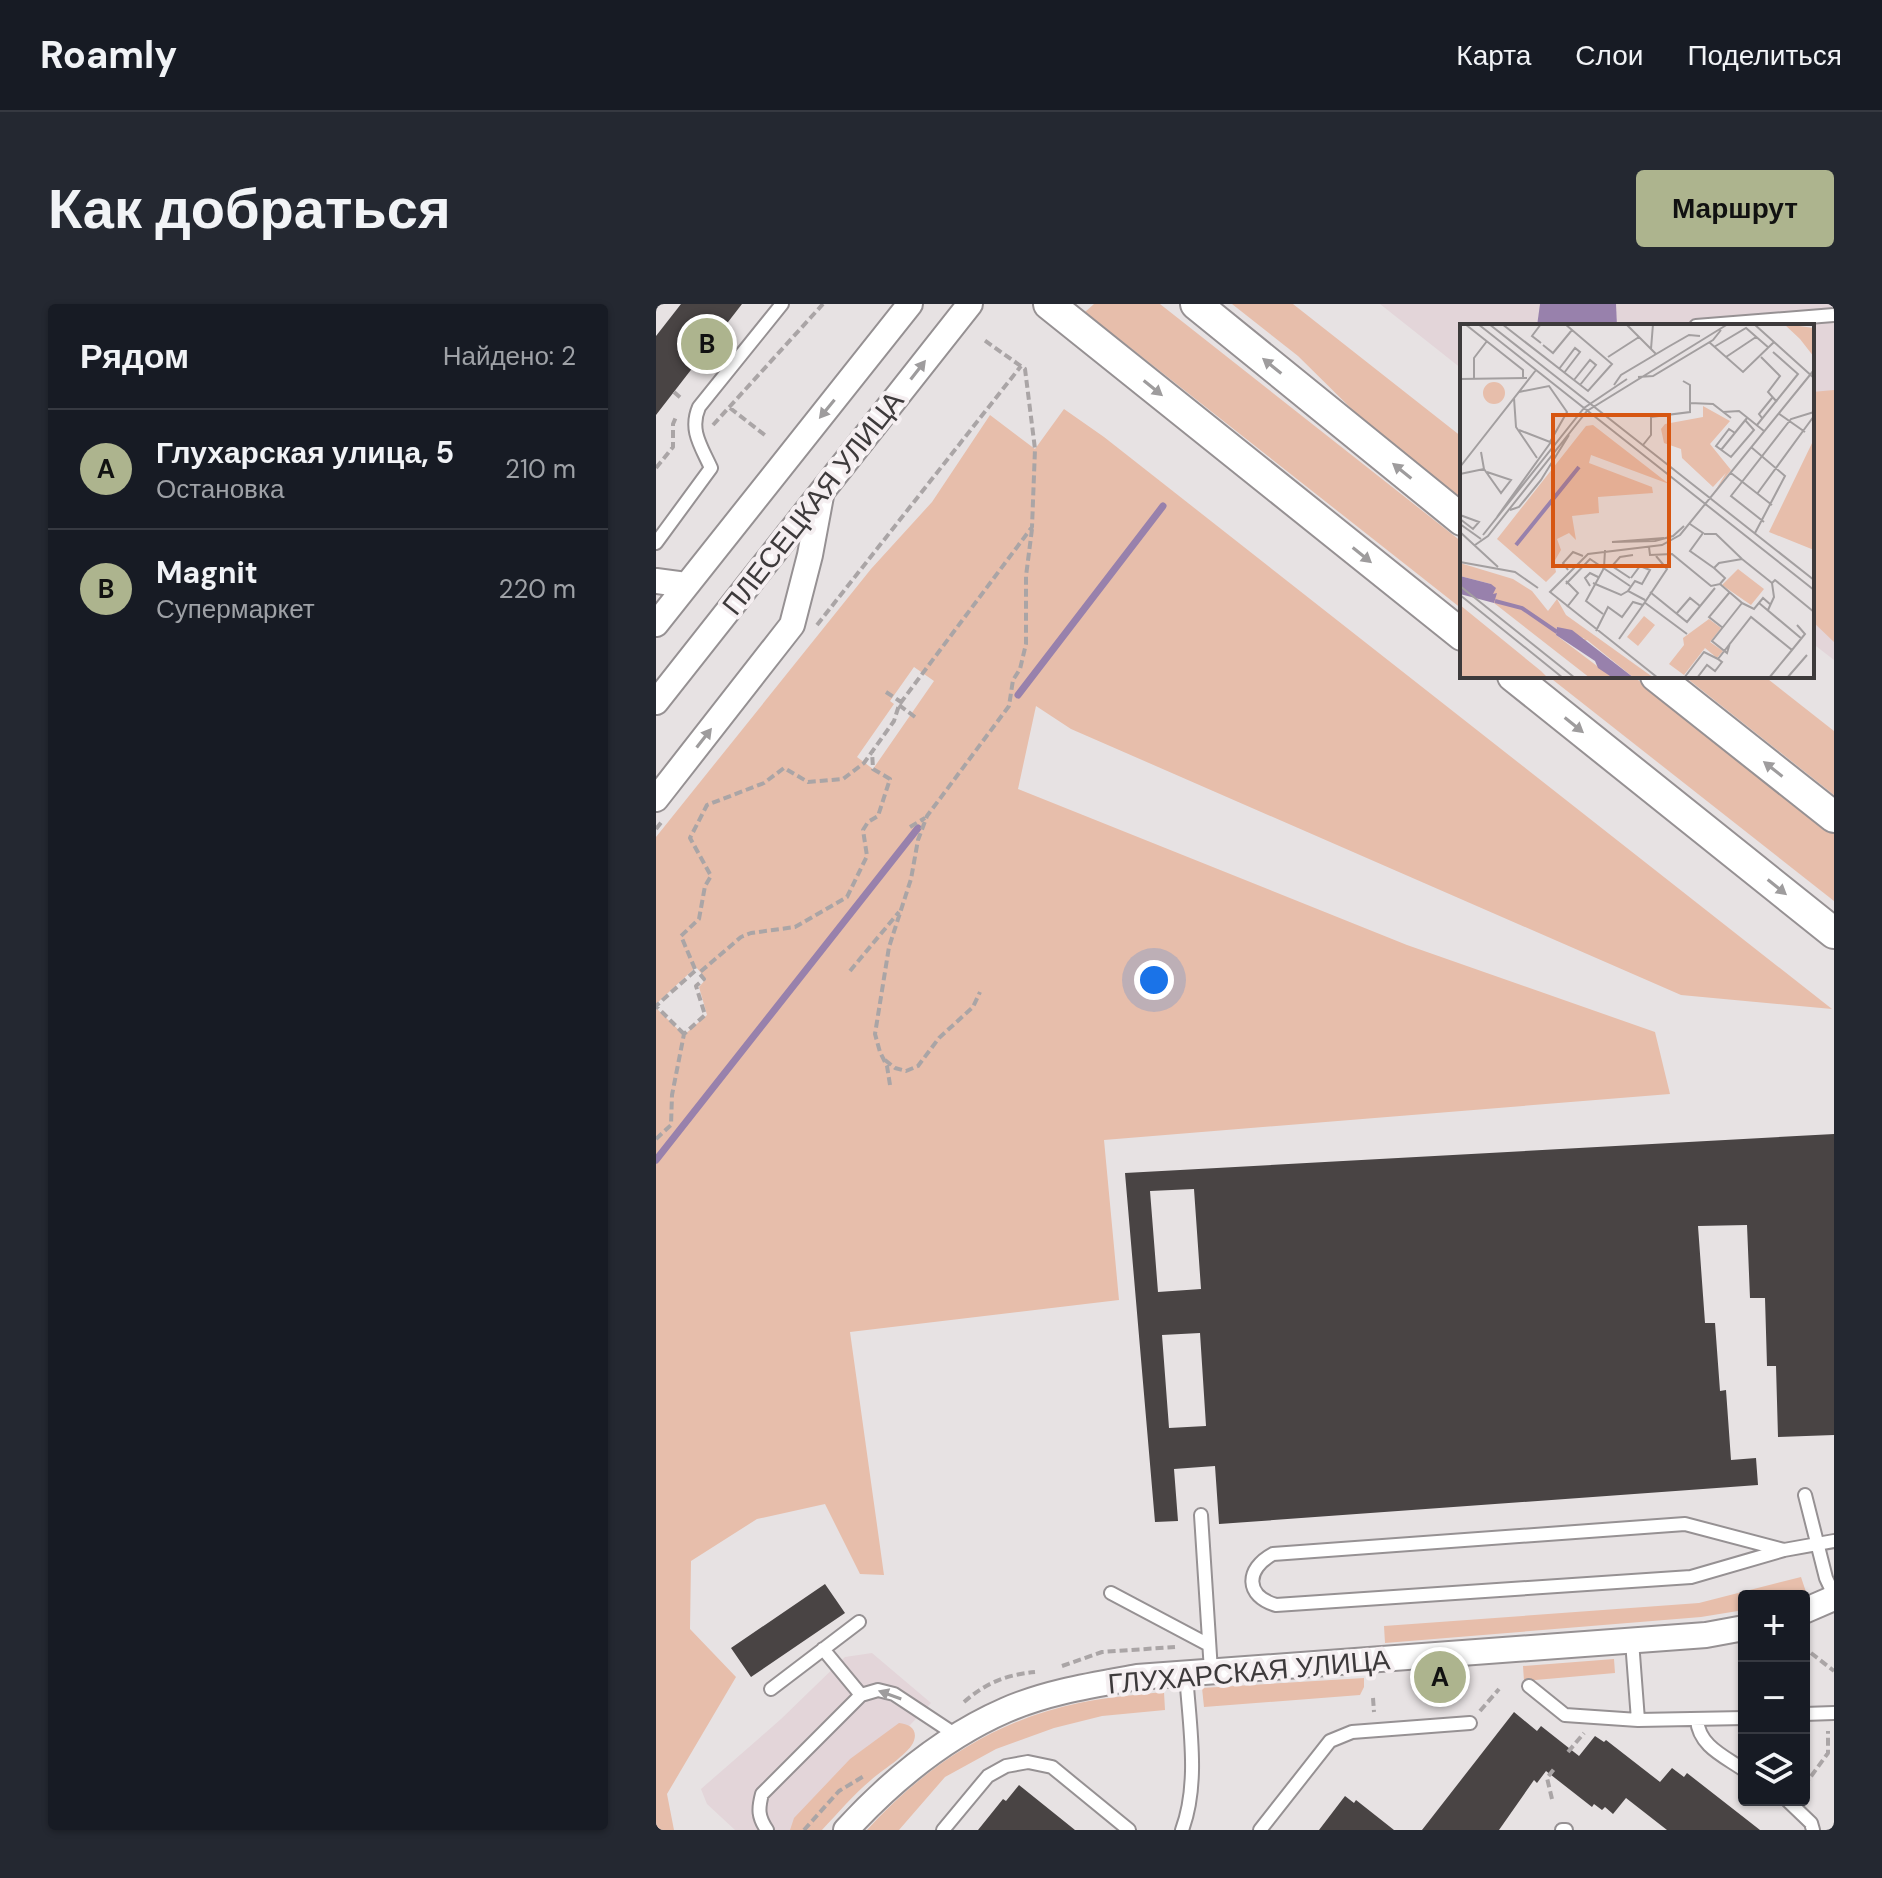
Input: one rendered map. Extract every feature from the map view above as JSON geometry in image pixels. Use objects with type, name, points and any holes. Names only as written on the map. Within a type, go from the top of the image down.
[{"type":"street","name":"ПЛЕСЕЦКАЯ УЛИЦА","points":[[656,624],[910,304]]},
{"type":"street","name":"ПЛЕСЕЦКАЯ УЛИЦА","points":[[656,702],[970,304]]},
{"type":"street","points":[[1049,304],[1460,633]]},
{"type":"street","points":[[1196,304],[1460,518]]},
{"type":"street","points":[[661,808],[792,625],[810,555],[821,493]]},
{"type":"street","points":[[656,581],[686,585]]},
{"type":"street","points":[[1515,678],[1834,933]]},
{"type":"street","points":[[1659,678],[1834,817]]},
{"type":"street","points":[[1810,1608],[1834,1596]]},
{"type":"street","name":"ГЛУХАРСКАЯ УЛИЦА","points":[[846,1830],[874,1798],[956,1735],[1008,1709],[1073,1689],[1137,1677],[1632,1641],[1738,1629]]},
{"type":"lane","points":[[656,543],[711,468],[694,431],[694,419],[699,407],[782,304]]},
{"type":"lane","points":[[1721,324],[1834,315]]},
{"type":"lane","points":[[1805,1495],[1826,1578],[1834,1596]]},
{"type":"lane","points":[[1201,1515],[1211,1671]]},
{"type":"lane","points":[[1784,1550],[1685,1524],[1273,1554],[1260,1561],[1253,1572],[1254,1589],[1262,1601],[1276,1605],[1691,1577],[1784,1550],[1834,1541]]},
{"type":"lane","points":[[1111,1593],[1209,1645]]},
{"type":"lane","points":[[771,1689],[859,1622]]},
{"type":"lane","points":[[1632,1641],[1638,1720]]},
{"type":"lane","points":[[823,1649],[861,1695]]},
{"type":"lane","points":[[1182,1830],[1187,1816],[1191,1780],[1186,1673]]},
{"type":"lane","points":[[1529,1686],[1565,1715],[1638,1720],[1738,1718]]},
{"type":"lane","points":[[767,1830],[758,1807],[762,1794],[861,1695],[878,1690],[894,1694],[956,1735]]},
{"type":"lane","points":[[1810,1714],[1831,1713]]},
{"type":"lane","points":[[1697,1720],[1698,1733],[1707,1744],[1738,1766]]},
{"type":"lane","points":[[1260,1830],[1330,1741],[1352,1732],[1470,1723]]},
{"type":"lane","points":[[943,1830],[988,1776],[1006,1766],[1028,1762],[1052,1767],[1129,1830]]},
{"type":"lane","points":[[1793,1806],[1811,1823],[1813,1830]]},
{"type":"path","points":[[709,430],[823,304]]},
{"type":"path","points":[[890,1085],[876,1042],[875,1021],[889,947],[916,862],[918,840],[927,816],[1009,706],[1013,680],[1020,669],[1026,644],[1026,576],[1032,527],[1035,449],[1025,369],[984,340]]},
{"type":"path","points":[[814,629],[1021,366]]},
{"type":"path","points":[[674,392],[683,400]]},
{"type":"path","points":[[730,408],[766,436]]},
{"type":"path","points":[[656,1139],[671,1125],[672,1095],[684,1034],[705,1015],[696,986],[704,979],[681,936],[699,919],[705,886],[711,876],[690,838],[707,805],[764,783],[784,768],[808,782],[843,779],[864,763],[894,721],[900,703],[1032,527]]},
{"type":"path","points":[[886,692],[915,717]]},
{"type":"path","points":[[684,1034],[656,1006],[697,971],[741,937],[795,927],[847,897],[867,856],[863,830],[868,822],[878,816],[890,779],[873,769],[872,751]]},
{"type":"path","points":[[656,829],[661,808]]},
{"type":"path","points":[[910,827],[927,816]]},
{"type":"path","points":[[850,971],[901,910]]},
{"type":"path","points":[[883,1058],[895,1068],[906,1071],[918,1066],[939,1038],[973,1007],[980,992]]},
{"type":"path","points":[[656,1016],[661,1012]]},
{"type":"path","points":[[1811,1653],[1834,1671]]},
{"type":"path","points":[[1470,1723],[1499,1689]]},
{"type":"path","points":[[1810,1778],[1828,1753],[1831,1713]]},
{"type":"path","points":[[1552,1799],[1547,1778],[1555,1768]]},
{"type":"shaded area","points":[[1094,304],[1160,304],[1460,540],[1460,607],[1085,312]]},
{"type":"shaded area","points":[[1232,304],[1293,304],[1460,435],[1460,498],[1376,433],[1298,356]]},
{"type":"shaded area","points":[[1380,304],[1834,304],[1834,660],[1814,645],[1814,324],[1460,324],[1460,367]]},
{"type":"shaded area","points":[[1540,304],[1616,304],[1617,324],[1537,324]]},
{"type":"shaded area","points":[[1834,390],[1834,642],[1814,623],[1814,392]]},
{"type":"shaded area","points":[[1064,409],[1104,437],[1832,1009],[1681,995],[1071,729],[1036,706],[1018,789],[1407,945],[1655,1032],[1670,1094],[1104,1140],[1119,1300],[850,1332],[884,1575],[860,1574],[825,1504],[757,1519],[691,1561],[690,1629],[736,1677],[667,1794],[674,1830],[656,1830],[656,1008],[684,1035],[707,1015],[699,987],[706,979],[696,967],[656,1004],[656,837],[871,569],[932,502],[990,415],[1035,449]],"holes":[[[914,667],[934,681],[873,769],[857,757],[894,704],[890,701]]]},
{"type":"shaded area","points":[[1551,678],[1636,678],[1834,834],[1834,901]]},
{"type":"shaded area","points":[[1687,678],[1767,678],[1834,731],[1834,795]]},
{"type":"shaded area","points":[[1801,1577],[1805,1590],[1750,1590]]},
{"type":"shaded area","points":[[1738,1593],[1738,1611],[1701,1617],[1385,1643],[1384,1626],[1699,1603]]},
{"type":"shaded area","points":[[872,1653],[931,1703],[810,1830],[735,1830],[707,1804],[701,1789],[781,1719],[845,1657]]},
{"type":"shaded area","points":[[1614,1659],[1615,1673],[1524,1681],[1523,1666]]},
{"type":"shaded area","points":[[1364,1678],[1360,1695],[1204,1707],[1202,1688]]},
{"type":"shaded area","points":[[1164,1692],[1165,1710],[1102,1716],[1054,1728],[996,1749],[945,1777],[899,1830],[867,1830],[912,1786],[963,1749],[990,1734],[1018,1721],[1079,1703]]},
{"type":"shaded area","points":[[899,1723],[910,1726],[915,1735],[905,1753],[864,1786],[822,1830],[790,1830],[794,1818],[850,1759]]},
{"type":"building","points":[[681,304],[742,304],[656,415],[656,336]]},
{"type":"building","points":[[1834,1134],[1834,1435],[1778,1437],[1776,1366],[1767,1366],[1765,1298],[1750,1298],[1747,1225],[1698,1226],[1705,1323],[1715,1323],[1720,1391],[1726,1390],[1731,1460],[1756,1458],[1758,1485],[1219,1524],[1215,1466],[1174,1469],[1178,1521],[1155,1522],[1125,1173]],"holes":[[[1194,1189],[1201,1289],[1158,1292],[1150,1191]],[[1200,1333],[1206,1426],[1169,1428],[1162,1335]]]},
{"type":"building","points":[[825,1584],[845,1613],[751,1677],[731,1648]]},
{"type":"building","points":[[1514,1712],[1537,1731],[1541,1726],[1579,1756],[1595,1736],[1604,1742],[1606,1740],[1660,1782],[1672,1768],[1684,1777],[1687,1773],[1760,1830],[1667,1830],[1626,1798],[1613,1814],[1605,1807],[1602,1810],[1594,1804],[1592,1807],[1546,1771],[1537,1783],[1534,1780],[1499,1830],[1422,1830]]},
{"type":"building","points":[[1019,1785],[1075,1830],[978,1830]]},
{"type":"building","points":[[1345,1796],[1354,1803],[1356,1800],[1394,1830],[1319,1830]]},
{"type":"waterway","points":[[1018,695],[1163,506]]},
{"type":"waterway","points":[[656,1160],[918,828]]},
{"type":"place","name":"Magnit","points":[[707,344]]},
{"type":"place","name":"Глухарская улица, 5","points":[[1440,1677]]}]
